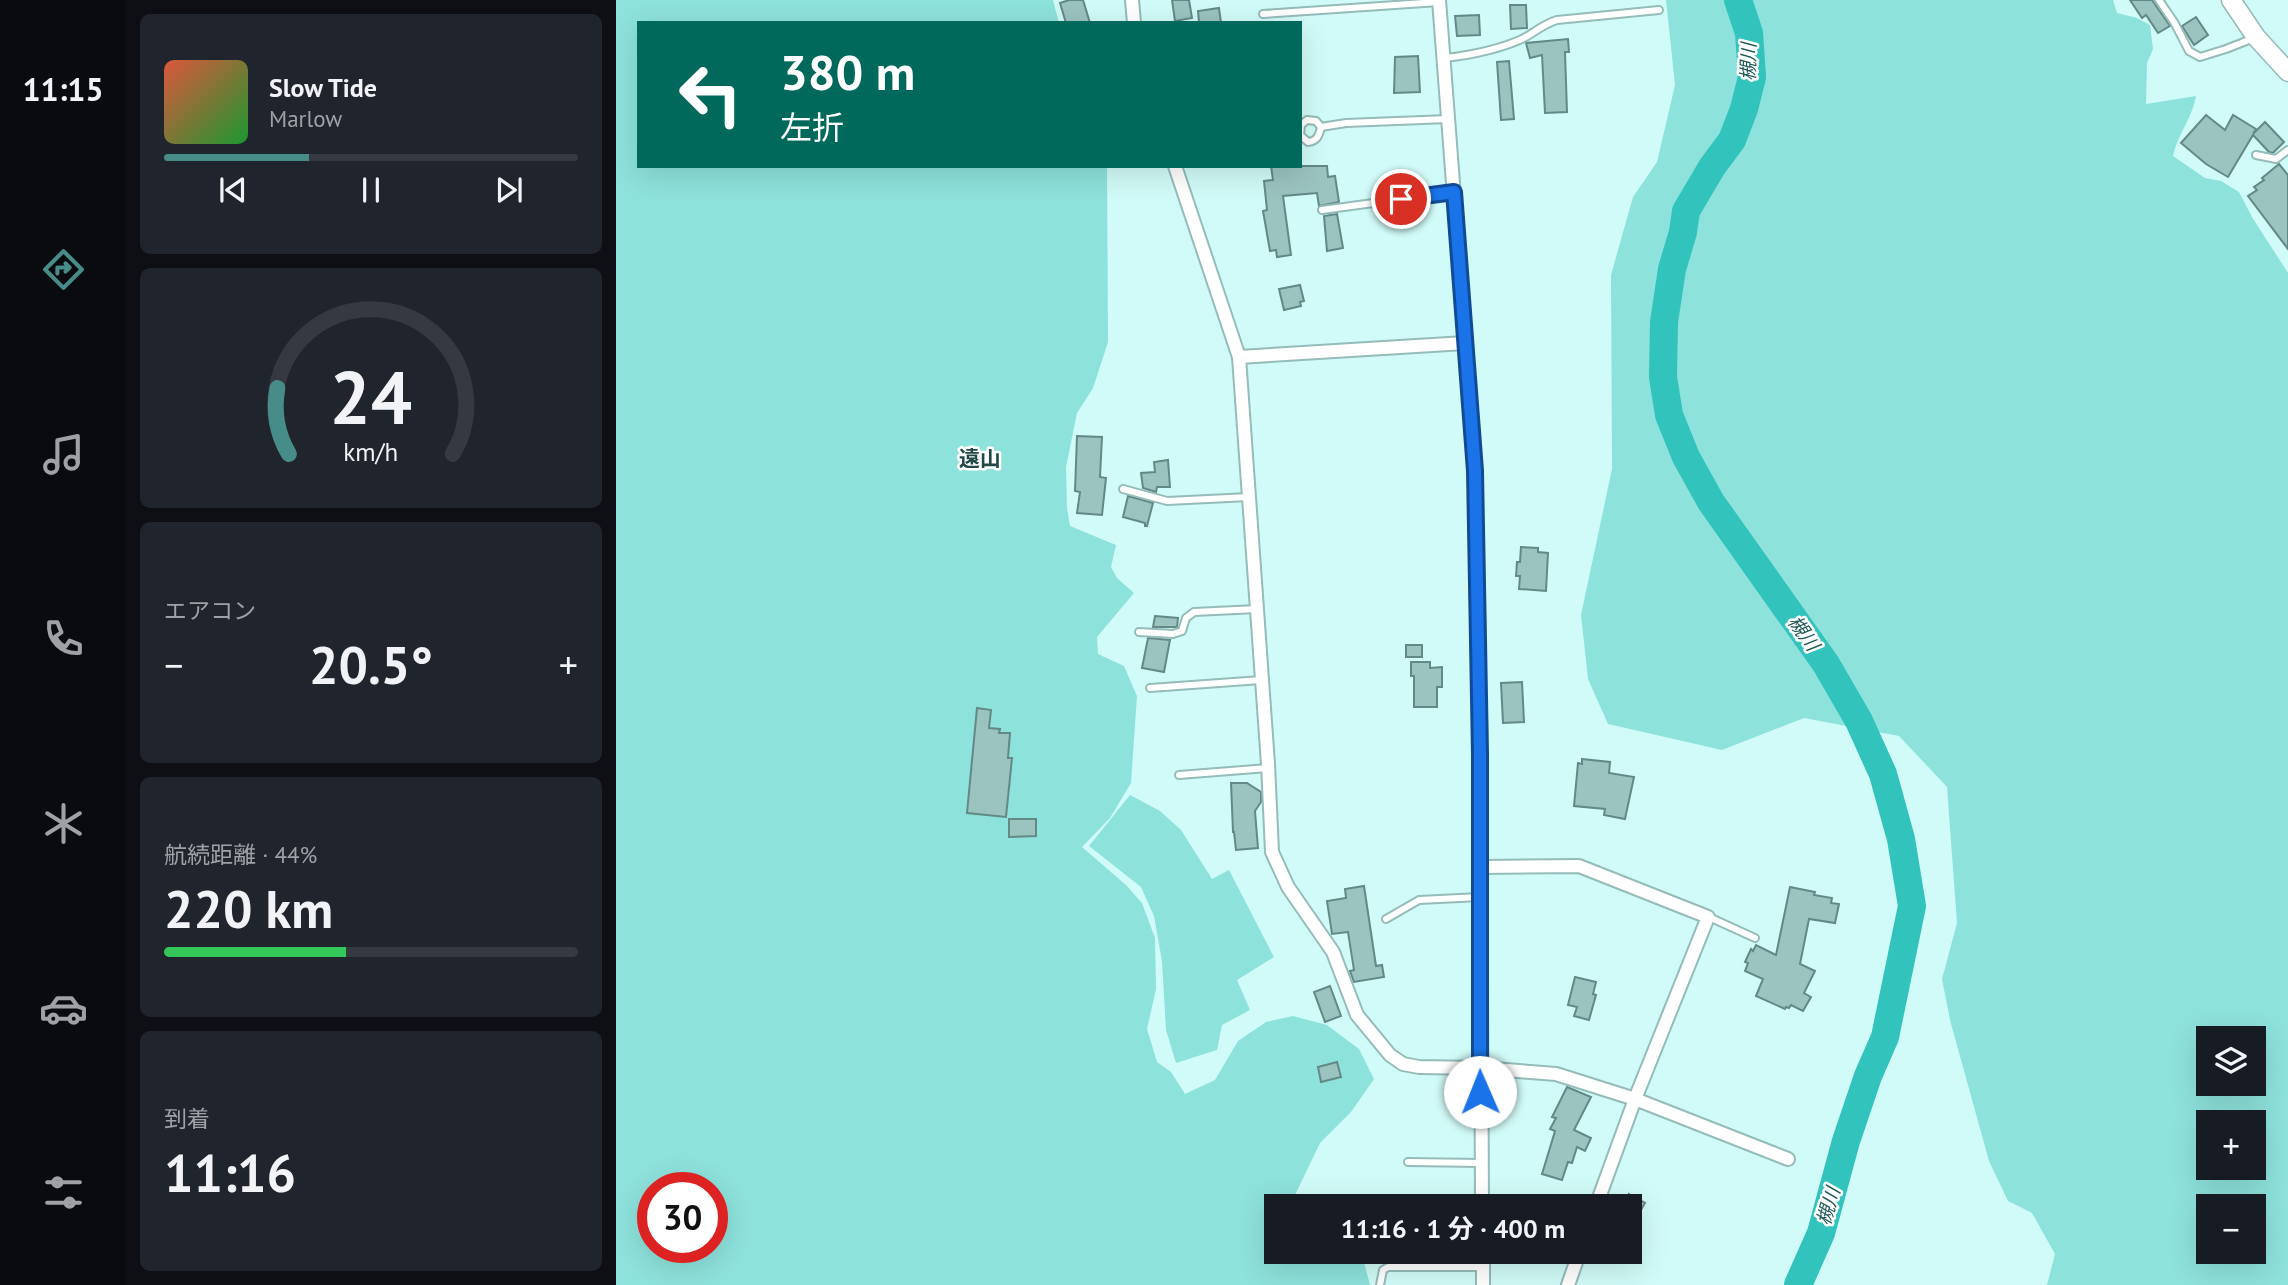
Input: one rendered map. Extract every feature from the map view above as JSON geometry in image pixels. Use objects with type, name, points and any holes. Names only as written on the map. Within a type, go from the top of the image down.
[{"type":"street","points":[[1132,0],[1134,21]]},
{"type":"street","points":[[2231,0],[2256,37],[2288,72]]},
{"type":"street","points":[[1439,1],[1475,471],[1482,1194]]},
{"type":"street","points":[[1176,168],[1239,357],[1272,852],[1288,887],[1333,952],[1357,1015],[1390,1055],[1403,1064],[1556,1073],[1635,1099],[1788,1159]]},
{"type":"street","points":[[1239,357],[1465,343]]},
{"type":"street","points":[[1480,867],[1579,866],[1708,917],[1635,1099],[1601,1194]]},
{"type":"street","points":[[1568,1285],[1575,1264]]},
{"type":"street","points":[[1483,1267],[1485,1284]]},
{"type":"lane","points":[[2159,0],[2189,51],[2200,57],[2256,37]]},
{"type":"lane","points":[[1263,14],[1439,1]]},
{"type":"lane","points":[[1445,58],[1480,54],[1524,38],[1546,23],[1557,20],[1659,10]]},
{"type":"lane","points":[[1321,127],[1346,123],[1448,119]]},
{"type":"lane","points":[[2256,155],[2276,159],[2288,150]]},
{"type":"lane","points":[[1322,210],[1454,192]]},
{"type":"lane","points":[[1123,489],[1167,501],[1249,497]]},
{"type":"lane","points":[[1139,632],[1173,634],[1182,631],[1186,618],[1194,612],[1257,609]]},
{"type":"lane","points":[[1150,688],[1261,680]]},
{"type":"lane","points":[[1179,775],[1268,768]]},
{"type":"lane","points":[[1386,919],[1419,900],[1481,897]]},
{"type":"lane","points":[[1708,917],[1755,938]]},
{"type":"lane","points":[[1408,1163],[1481,1163]]},
{"type":"lane","points":[[1380,1285],[1383,1270],[1388,1267],[1483,1267]]},
{"type":"shaded area","points":[[616,0],[1053,0],[1058,21],[637,21],[637,168],[1107,168],[1108,342],[1093,388],[1077,413],[1066,467],[1067,508],[1070,526],[1116,545],[1111,567],[1117,578],[1134,593],[1097,637],[1098,654],[1124,666],[1137,696],[1131,783],[1110,818],[1082,847],[1126,885],[1142,903],[1155,938],[1156,989],[1147,1029],[1157,1062],[1171,1072],[1185,1094],[1215,1080],[1238,1041],[1266,1022],[1293,1016],[1327,1025],[1359,1049],[1374,1079],[1351,1112],[1320,1143],[1296,1194],[1264,1194],[1264,1264],[1364,1264],[1370,1285],[616,1285]]},
{"type":"shaded area","points":[[1666,0],[2113,0],[2117,13],[2137,18],[2150,25],[2153,49],[2147,63],[2146,104],[2196,96],[2173,156],[2205,178],[2221,181],[2239,192],[2288,273],[2288,1285],[2047,1285],[2055,1254],[2032,1213],[2008,1201],[1989,1161],[1950,1020],[1942,979],[1957,923],[1947,787],[1899,736],[1804,718],[1722,750],[1608,724],[1588,679],[1581,615],[1612,469],[1611,275],[1633,197],[1657,162],[1675,85]]},
{"type":"shaded area","points":[[1130,795],[1160,811],[1181,830],[1212,879],[1229,870],[1274,957],[1237,980],[1250,1010],[1222,1025],[1217,1050],[1176,1063],[1166,1030],[1162,961],[1154,916],[1141,887],[1089,846]]},
{"type":"building","points":[[1083,0],[1089,21],[1065,21],[1060,3]]},
{"type":"building","points":[[1172,0],[1189,0],[1192,18],[1175,21]]},
{"type":"building","points":[[2130,0],[2152,0],[2170,26],[2158,33],[2146,15],[2142,18]]},
{"type":"building","points":[[1510,5],[1526,5],[1527,28],[1511,29]]},
{"type":"building","points":[[1219,8],[1221,21],[1199,21],[1198,11]]},
{"type":"building","points":[[1479,15],[1480,35],[1457,36],[1455,16]]},
{"type":"building","points":[[2196,17],[2208,35],[2194,45],[2182,26]]},
{"type":"building","points":[[1568,39],[1569,52],[1565,52],[1567,112],[1545,113],[1542,55],[1530,58],[1526,43]]},
{"type":"building","points":[[1418,56],[1420,92],[1394,93],[1395,57]]},
{"type":"building","points":[[1509,61],[1514,119],[1501,120],[1497,62]]},
{"type":"building","points":[[2206,115],[2225,130],[2233,115],[2256,129],[2253,134],[2265,122],[2284,142],[2273,153],[2253,135],[2228,177],[2206,164],[2181,143]]},
{"type":"building","points":[[2279,164],[2288,175],[2288,249],[2248,196],[2257,190],[2254,187],[2264,180],[2262,178]]},
{"type":"building","points":[[1327,166],[1328,177],[1335,176],[1339,202],[1319,206],[1317,193],[1283,196],[1291,255],[1277,257],[1276,250],[1270,251],[1263,211],[1267,210],[1264,181],[1273,180],[1271,168]]},
{"type":"building","points":[[1337,214],[1343,248],[1327,251],[1324,216]]},
{"type":"building","points":[[1300,285],[1304,301],[1300,302],[1301,306],[1284,310],[1279,289]]},
{"type":"building","points":[[1077,436],[1102,437],[1100,477],[1106,478],[1102,515],[1077,513],[1080,492],[1075,491]]},
{"type":"building","points":[[1168,460],[1170,487],[1157,487],[1156,492],[1143,488],[1141,473],[1155,472],[1154,462]]},
{"type":"building","points":[[1128,496],[1153,503],[1147,526],[1145,523],[1123,517]]},
{"type":"building","points":[[1521,547],[1538,548],[1538,552],[1548,553],[1546,591],[1519,589],[1520,576],[1516,576]]},
{"type":"building","points":[[1155,616],[1178,618],[1177,627],[1153,627]]},
{"type":"building","points":[[1148,638],[1170,640],[1164,672],[1142,668]]},
{"type":"building","points":[[1406,645],[1422,645],[1422,657],[1406,657]]},
{"type":"building","points":[[1411,662],[1430,662],[1430,668],[1442,667],[1442,687],[1437,687],[1437,707],[1414,707]]},
{"type":"building","points":[[1522,682],[1524,722],[1503,723],[1501,683]]},
{"type":"building","points":[[977,708],[991,710],[989,728],[1000,729],[999,733],[1010,733],[1008,758],[1012,758],[1006,817],[967,813]]},
{"type":"building","points":[[1582,759],[1610,762],[1609,773],[1634,777],[1625,819],[1604,815],[1605,809],[1574,806],[1578,763],[1582,764]]},
{"type":"building","points":[[1231,783],[1247,783],[1261,792],[1261,802],[1255,811],[1258,848],[1236,850]]},
{"type":"building","points":[[1009,819],[1036,819],[1036,836],[1009,837]]},
{"type":"building","points":[[1364,886],[1376,966],[1382,965],[1384,977],[1354,982],[1350,971],[1354,970],[1348,932],[1332,934],[1327,901],[1346,898],[1345,889]]},
{"type":"building","points":[[1790,887],[1815,892],[1814,895],[1832,898],[1831,903],[1839,904],[1835,923],[1809,919],[1800,964],[1815,971],[1804,993],[1811,997],[1803,1011],[1791,1005],[1785,1009],[1756,996],[1763,979],[1745,971],[1748,963],[1745,962],[1756,945],[1776,955]]},
{"type":"building","points":[[1575,977],[1596,982],[1593,994],[1596,995],[1589,1020],[1574,1016],[1577,1007],[1568,1005]]},
{"type":"building","points":[[1330,986],[1341,1016],[1325,1022],[1314,992]]},
{"type":"building","points":[[1337,1062],[1341,1077],[1321,1082],[1318,1067]]},
{"type":"building","points":[[1567,1087],[1591,1097],[1574,1130],[1591,1138],[1585,1151],[1577,1147],[1562,1180],[1542,1174],[1555,1131],[1550,1129],[1556,1118],[1552,1117]]},
{"type":"waterway","name":"槻川","points":[[1738,0],[1749,33],[1752,77],[1732,140],[1712,167],[1686,211],[1672,269],[1664,322],[1663,377],[1669,415],[1686,457],[1711,502],[1826,664],[1859,721],[1883,774],[1901,839],[1912,906],[1885,1037],[1868,1076],[1846,1141],[1821,1233],[1798,1285]]},
{"type":"district","name":"遠山","points":[[980,458]]},
{"type":"route","points":[[1401,199],[1454,192],[1475,471],[1480,754],[1480,1092]]}]
